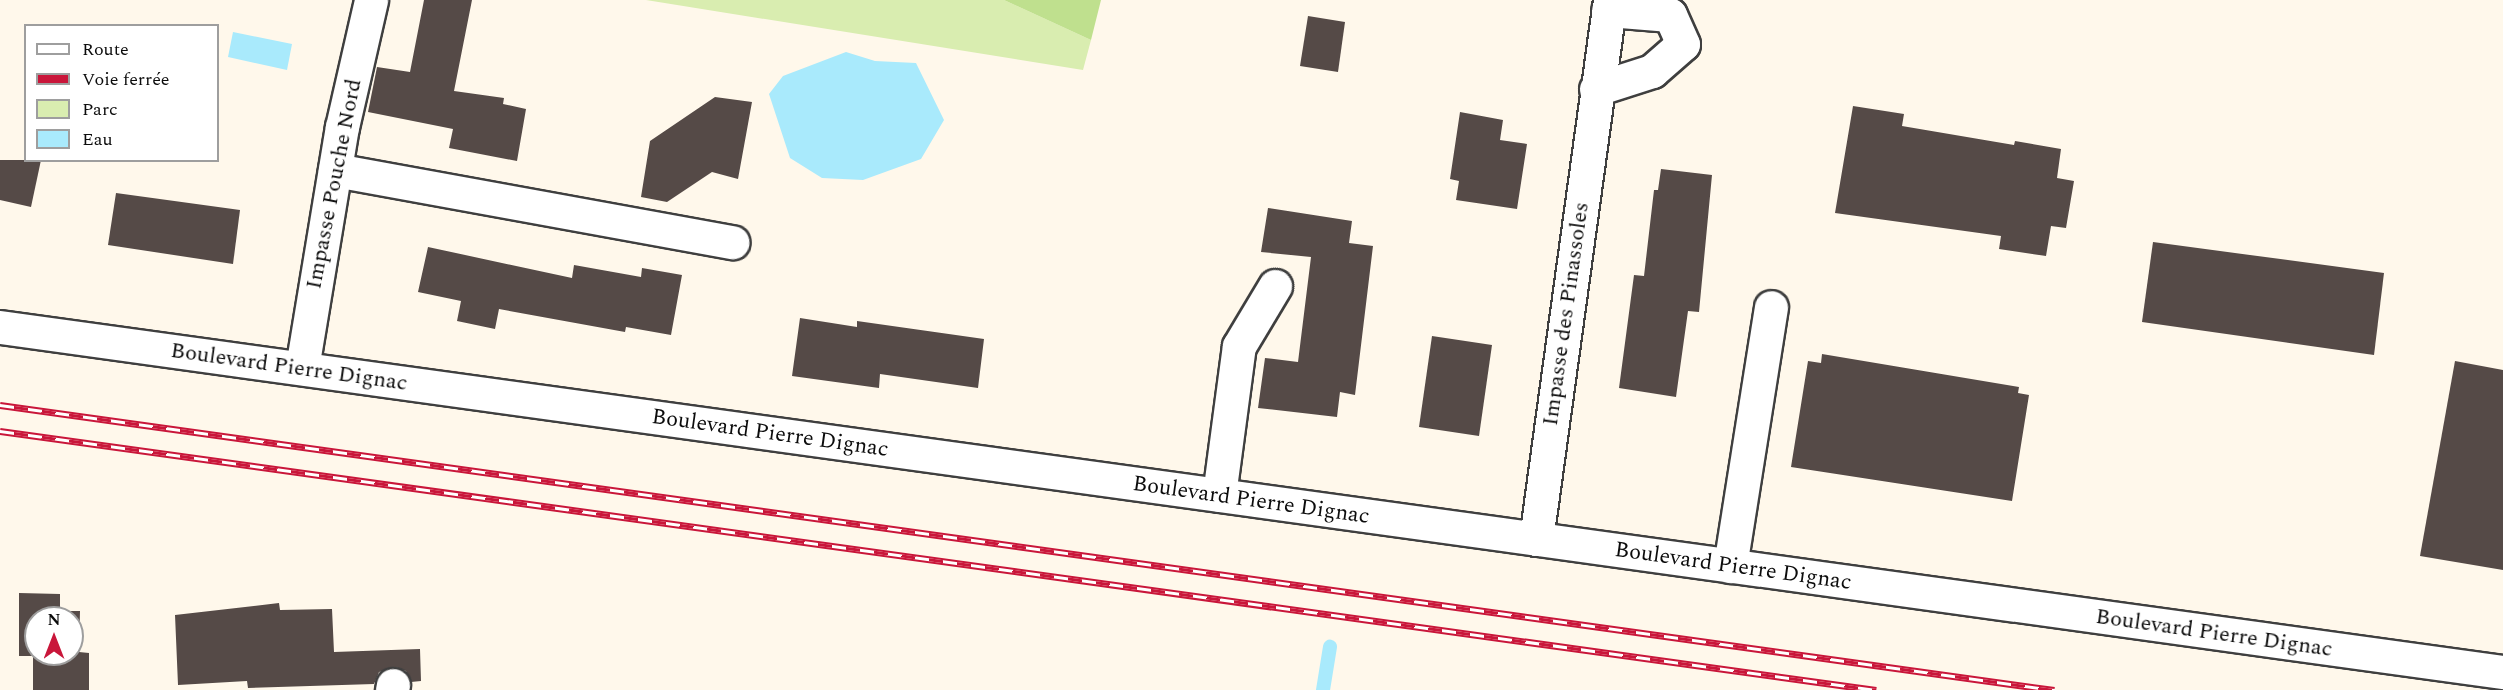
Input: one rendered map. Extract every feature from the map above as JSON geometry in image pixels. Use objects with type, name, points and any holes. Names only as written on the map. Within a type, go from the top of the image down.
[{"type":"street","name":"Impasse Pouche Nord","points":[[302,368],[335,170],[371,0]]},
{"type":"street","name":"Impasse des Pinassoles","points":[[1536,539],[1596,89],[1609,5],[1670,15],[1683,44],[1652,71],[1596,89]]},
{"type":"street","points":[[335,170],[733,242]]},
{"type":"street","points":[[1219,495],[1239,345],[1275,286]]},
{"type":"street","points":[[1730,566],[1771,307]]},
{"type":"street","name":"Boulevard Pierre Dignac","points":[[0,327],[2503,672]]},
{"type":"green space","points":[[646,0],[1004,0],[1091,40],[1083,70]]},
{"type":"green space","points":[[1004,0],[1101,0],[1091,40]]},
{"type":"water","points":[[233,32],[292,44],[287,70],[228,57]]},
{"type":"water","points":[[846,52],[875,61],[916,63],[944,120],[921,159],[863,180],[822,178],[790,158],[769,94],[783,76]]},
{"type":"building","points":[[424,0],[472,0],[454,91],[504,98],[503,104],[526,109],[517,161],[449,148],[453,129],[368,112],[377,67],[410,72]]},
{"type":"building","points":[[1308,16],[1345,22],[1338,72],[1300,66]]},
{"type":"building","points":[[715,97],[752,102],[738,179],[712,172],[667,202],[641,197],[650,141]]},
{"type":"building","points":[[1853,106],[1904,114],[1902,126],[2014,145],[2015,141],[2061,149],[2057,178],[2074,181],[2066,228],[2051,226],[2046,256],[1999,249],[2001,236],[1835,213]]},
{"type":"building","points":[[1460,112],[1503,120],[1500,140],[1527,144],[1517,209],[1456,200],[1459,181],[1450,179]]},
{"type":"building","points":[[0,160],[41,162],[31,207],[0,200]]},
{"type":"building","points":[[1661,169],[1712,175],[1699,312],[1688,311],[1676,397],[1619,388],[1634,275],[1644,276],[1654,190],[1658,190]]},
{"type":"building","points":[[116,193],[240,210],[233,264],[108,245]]},
{"type":"building","points":[[1268,208],[1352,221],[1349,243],[1373,246],[1355,395],[1340,392],[1337,417],[1258,408],[1265,358],[1298,362],[1311,257],[1261,252]]},
{"type":"building","points":[[2153,242],[2384,273],[2374,355],[2142,322]]},
{"type":"building","points":[[428,247],[572,278],[574,265],[641,277],[642,268],[682,275],[671,335],[626,327],[625,332],[499,309],[495,329],[457,321],[461,301],[418,292]]},
{"type":"building","points":[[800,318],[857,327],[857,321],[984,339],[978,388],[880,374],[879,388],[792,376]]},
{"type":"building","points":[[1432,336],[1492,345],[1479,436],[1419,427]]},
{"type":"building","points":[[1822,354],[2019,387],[2018,393],[2029,395],[2012,501],[1791,467],[1808,361],[1821,363]]},
{"type":"building","points":[[2455,361],[2503,370],[2503,570],[2420,556]]},
{"type":"building","points":[[19,593],[60,594],[60,606],[24,606],[24,656],[19,656]]},
{"type":"building","points":[[279,603],[280,610],[332,609],[334,652],[420,649],[421,681],[411,682],[406,671],[396,667],[379,672],[374,684],[248,688],[247,681],[178,685],[175,615]]},
{"type":"building","points":[[84,652],[89,653],[89,690],[33,690],[33,666],[84,666]]},
{"type":"waterway","points":[[1323,690],[1330,647]]},
{"type":"railway","points":[[0,405],[2054,690]]},
{"type":"railway","points":[[0,431],[1876,690]]}]
